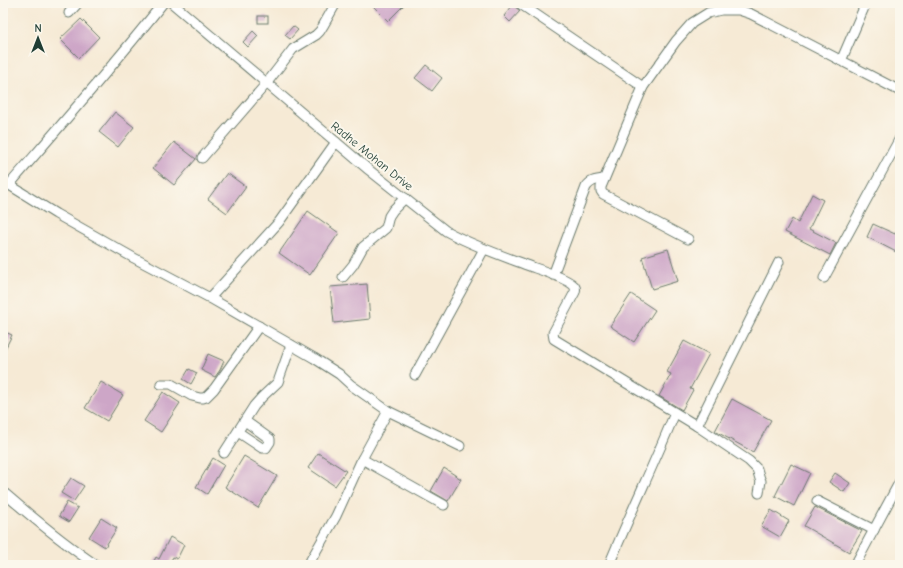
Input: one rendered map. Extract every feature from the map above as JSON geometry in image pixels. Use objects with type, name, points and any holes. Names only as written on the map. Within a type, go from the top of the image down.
[{"type":"street","points":[[69,13],[78,3]]},
{"type":"street","points":[[163,3],[78,106],[6,183],[56,214],[134,258],[210,298],[314,358],[339,374],[351,385],[388,411],[460,446]]},
{"type":"street","name":"Radhe Mohan Drive","points":[[172,3],[369,170],[446,231],[484,249],[553,275],[574,285],[576,289],[575,292],[554,333],[554,338],[675,413]]},
{"type":"street","points":[[202,158],[266,84],[293,49],[320,31],[336,3]]},
{"type":"street","points":[[519,3],[643,86]]},
{"type":"street","points":[[841,61],[866,3]]},
{"type":"street","points":[[688,239],[604,194],[601,191],[601,187],[643,86],[676,41],[692,23],[708,13],[721,10],[739,10],[751,14],[900,91]]},
{"type":"street","points":[[824,278],[900,138]]},
{"type":"street","points":[[210,298],[279,222],[336,142]]},
{"type":"street","points":[[553,275],[586,187],[596,180],[604,179]]},
{"type":"street","points":[[343,277],[353,265],[363,247],[386,228],[390,213],[405,198]]},
{"type":"street","points":[[415,375],[484,249]]},
{"type":"street","points":[[697,426],[779,262]]},
{"type":"street","points":[[161,384],[172,384],[196,398],[205,398],[214,389],[259,326]]},
{"type":"street","points":[[224,453],[254,406],[278,382],[291,345]]},
{"type":"street","points":[[308,565],[336,516],[362,459],[388,411]]},
{"type":"street","points":[[609,565],[649,476],[675,413],[750,461],[757,469],[761,481],[759,493]]},
{"type":"street","points":[[238,432],[262,448],[266,448],[270,442],[270,439],[245,421]]},
{"type":"street","points":[[362,459],[444,505]]},
{"type":"street","points":[[855,565],[900,481]]},
{"type":"street","points":[[3,492],[33,518],[96,565]]},
{"type":"street","points":[[817,501],[874,530]]},
{"type":"building","points":[[376,3],[406,3],[388,21],[373,6]]},
{"type":"building","points":[[513,5],[520,11],[510,22],[504,16]]},
{"type":"building","points":[[258,16],[268,16],[268,23],[258,23]]},
{"type":"building","points":[[81,19],[99,37],[79,58],[60,39]]},
{"type":"building","points":[[293,26],[298,30],[290,39],[285,35]]},
{"type":"building","points":[[253,31],[258,36],[248,47],[243,42]]},
{"type":"building","points":[[426,65],[442,78],[432,91],[415,78]]},
{"type":"building","points":[[115,112],[134,127],[118,147],[99,132]]},
{"type":"building","points":[[174,142],[196,159],[174,185],[153,168]]},
{"type":"building","points":[[227,173],[246,187],[227,213],[208,199]]},
{"type":"building","points":[[812,194],[823,200],[809,229],[836,243],[830,255],[785,232],[792,219],[798,223]]},
{"type":"building","points":[[308,211],[339,233],[310,275],[279,253]]},
{"type":"building","points":[[873,224],[895,234],[900,226],[900,254],[867,237]]},
{"type":"building","points":[[668,249],[678,281],[652,289],[642,257]]},
{"type":"building","points":[[367,284],[370,319],[334,323],[330,287]]},
{"type":"building","points":[[631,294],[655,310],[634,342],[610,326]]},
{"type":"building","points":[[3,331],[12,335],[3,353]]},
{"type":"building","points":[[684,341],[709,354],[690,389],[693,390],[682,410],[659,396],[671,374],[667,372]]},
{"type":"building","points":[[208,354],[224,361],[215,377],[201,370]]},
{"type":"building","points":[[189,369],[197,373],[191,384],[183,379]]},
{"type":"building","points":[[101,382],[123,395],[107,421],[85,408]]},
{"type":"building","points":[[163,392],[180,403],[161,432],[144,421]]},
{"type":"building","points":[[732,399],[771,420],[753,452],[715,431]]},
{"type":"building","points":[[318,453],[346,471],[335,486],[308,468]]},
{"type":"building","points":[[244,456],[277,476],[258,508],[225,487]]},
{"type":"building","points":[[213,458],[224,465],[207,494],[196,487]]},
{"type":"building","points":[[791,464],[810,473],[794,506],[775,496]]},
{"type":"building","points":[[444,468],[461,479],[448,501],[431,491]]},
{"type":"building","points":[[835,473],[850,483],[844,492],[829,482]]},
{"type":"building","points":[[71,478],[84,486],[74,501],[61,493]]},
{"type":"building","points":[[67,502],[78,508],[69,522],[59,516]]},
{"type":"building","points":[[815,507],[862,531],[849,552],[804,526]]},
{"type":"building","points":[[771,510],[789,521],[780,537],[761,526]]},
{"type":"building","points":[[101,518],[117,528],[105,547],[89,537]]},
{"type":"building","points":[[170,537],[184,545],[177,559],[173,557],[169,564],[171,565],[152,565],[156,557],[159,559]]}]
